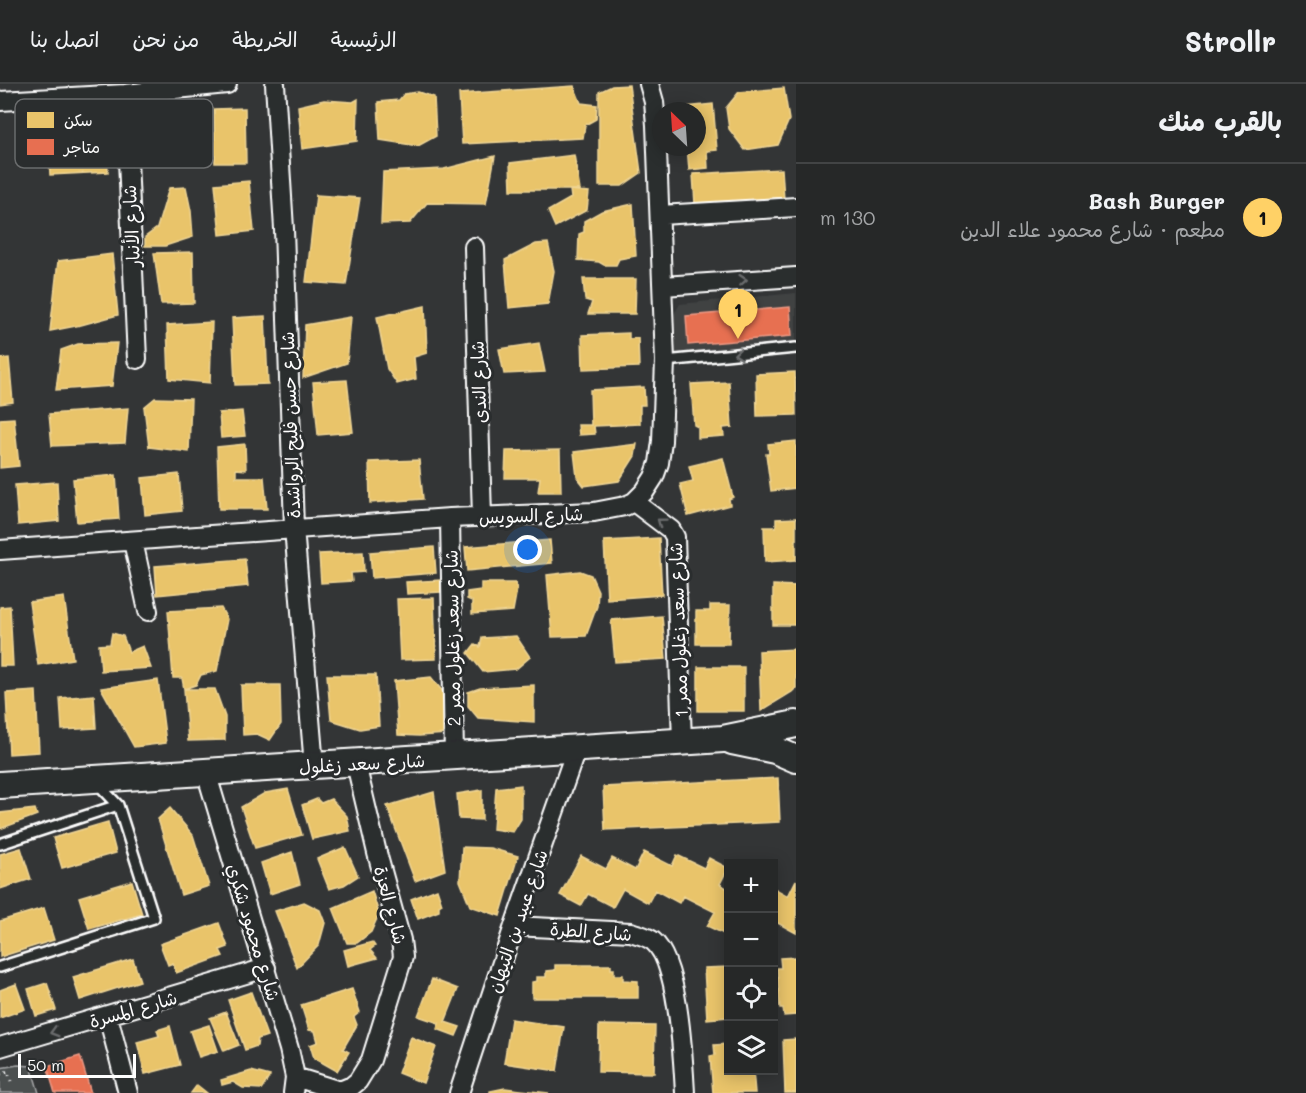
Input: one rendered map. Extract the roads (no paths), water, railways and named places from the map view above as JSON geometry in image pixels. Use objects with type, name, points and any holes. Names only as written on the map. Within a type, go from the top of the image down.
[{"type":"main road","name":"شارع سعد زغلول","points":[[0,785],[723,740],[796,724]]},
{"type":"main road","name":"شارع سعد زغلول","points":[[723,740],[775,750],[796,759]]},
{"type":"street","points":[[36,99],[125,94],[226,84]]},
{"type":"street","name":"شارع حسن فليح الرواشدة","points":[[275,84],[284,229],[294,528],[314,766]]},
{"type":"street","points":[[634,502],[654,477],[659,463],[665,362],[656,125],[654,102],[649,84]]},
{"type":"street","name":"شارع الأنبار","points":[[125,94],[125,99]]},
{"type":"street","points":[[0,101],[15,100]]},
{"type":"street","name":"شارع الأنبار","points":[[128,168],[137,358]]},
{"type":"street","points":[[660,215],[796,207]]},
{"type":"street","name":"شارع الندى","points":[[474,247],[482,517]]},
{"type":"street","points":[[663,286],[796,277]]},
{"type":"street","name":"شارع السويس","points":[[0,550],[450,518],[594,512],[634,502]]},
{"type":"street","name":"شارع سعد زغلول ممر 1","points":[[634,502],[661,521],[675,537],[682,742]]},
{"type":"street","name":"شارع سعد زغلول ممر 2","points":[[450,518],[454,757]]},
{"type":"street","points":[[134,541],[148,611]]},
{"type":"street","name":"شارع عبيد بن التيهان","points":[[459,1093],[514,926],[576,750]]},
{"type":"street","name":"شارع العزة","points":[[294,1085],[339,1091],[352,1086],[364,1074],[371,1060],[403,957],[356,764]]},
{"type":"street","name":"شارع محمود شكري","points":[[206,772],[289,1049],[294,1085]]},
{"type":"street","name":"شارع الطرة","points":[[514,926],[631,932],[654,942],[666,965],[673,986],[681,1037],[685,1093]]},
{"type":"street","name":"شارع المسرة","points":[[0,1047],[266,968]]},
{"type":"street","points":[[108,1016],[128,1093]]},
{"type":"lane","points":[[665,362],[796,348]]},
{"type":"lane","points":[[0,967],[154,918],[118,805],[94,779]]},
{"type":"lane","points":[[0,844],[118,805]]},
{"type":"place","name":"Bash Burger","points":[[738,339]]}]
